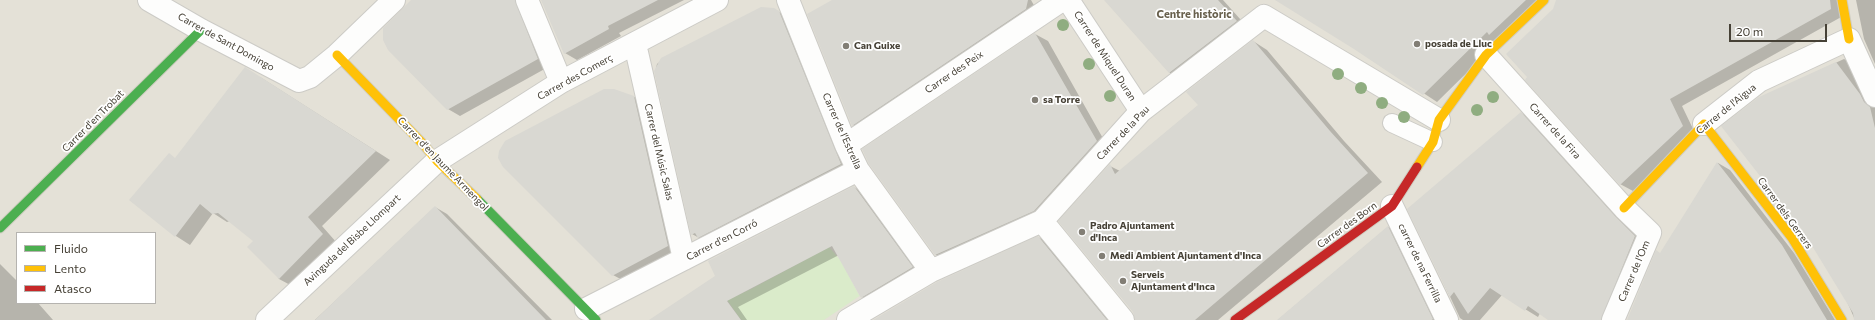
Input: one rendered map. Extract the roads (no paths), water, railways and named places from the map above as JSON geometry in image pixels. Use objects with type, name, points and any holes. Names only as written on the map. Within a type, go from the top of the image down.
[{"type":"street","name":"Carrer de Sant Domingo","points":[[149,0],[201,30],[281,73],[299,81],[310,78],[337,55]]},
{"type":"street","points":[[337,55],[394,0]]},
{"type":"street","points":[[528,0],[561,82]]},
{"type":"street","name":"Carrer des Comerç","points":[[437,161],[561,82],[717,0]]},
{"type":"street","name":"Carrer de l'Estrella","points":[[788,0],[846,145],[858,170],[931,271]]},
{"type":"street","name":"Carrer des Peix","points":[[846,145],[1062,0]]},
{"type":"street","name":"Carrer de Miquel Duran","points":[[1068,0],[1141,111]]},
{"type":"street","points":[[1439,120],[1486,55],[1544,0]]},
{"type":"street","points":[[1842,0],[1849,39],[1874,92]]},
{"type":"street","name":"Carrer de la Pau","points":[[848,320],[931,271],[1042,221],[1141,111],[1264,16],[1439,120]]},
{"type":"street","name":"Carrer d'en Trobat","points":[[0,228],[201,30]]},
{"type":"street","name":"Carrer de l'Aigua","points":[[1624,208],[1704,124],[1759,81],[1849,39]]},
{"type":"street","name":"Carrer del Músic Salas","points":[[635,44],[684,259]]},
{"type":"street","name":"Carrer d'en Jaume Armengol","points":[[337,55],[424,145],[437,161],[460,181],[591,315]]},
{"type":"street","name":"Carrer de la Fira","points":[[1486,55],[1624,208]]},
{"type":"street","name":"Carrer des Born","points":[[1235,320],[1392,206],[1433,142],[1439,120]]},
{"type":"street","name":"Carrer dels Gerrers","points":[[1704,124],[1792,238],[1842,320]]},
{"type":"street","name":"Avinguda del Bisbe Llompart","points":[[267,320],[437,161]]},
{"type":"street","name":"Carrer d'en Corró","points":[[591,315],[684,259],[858,170]]},
{"type":"street","name":"carrer de na Ferrilla","points":[[1392,206],[1447,320]]},
{"type":"street","name":"Carrer de l'Om","points":[[1613,320],[1650,234],[1624,208]]},
{"type":"street","points":[[1042,221],[1123,320]]},
{"type":"lane","points":[[1392,123],[1433,142]]},
{"type":"place","name":"posada de Lluc","points":[[1417,44]]},
{"type":"place","name":"Can Guixe","points":[[846,46]]},
{"type":"place","name":"sa Torre","points":[[1035,100]]},
{"type":"place","name":"Padro Ajuntament d'Inca","points":[[1082,232]]},
{"type":"place","name":"Medi Ambient Ajuntament d'Inca","points":[[1102,256]]},
{"type":"place","name":"Serveis Ajuntament d'Inca","points":[[1123,281]]},
{"type":"district","name":"Centre històric","points":[[1194,14]]}]
